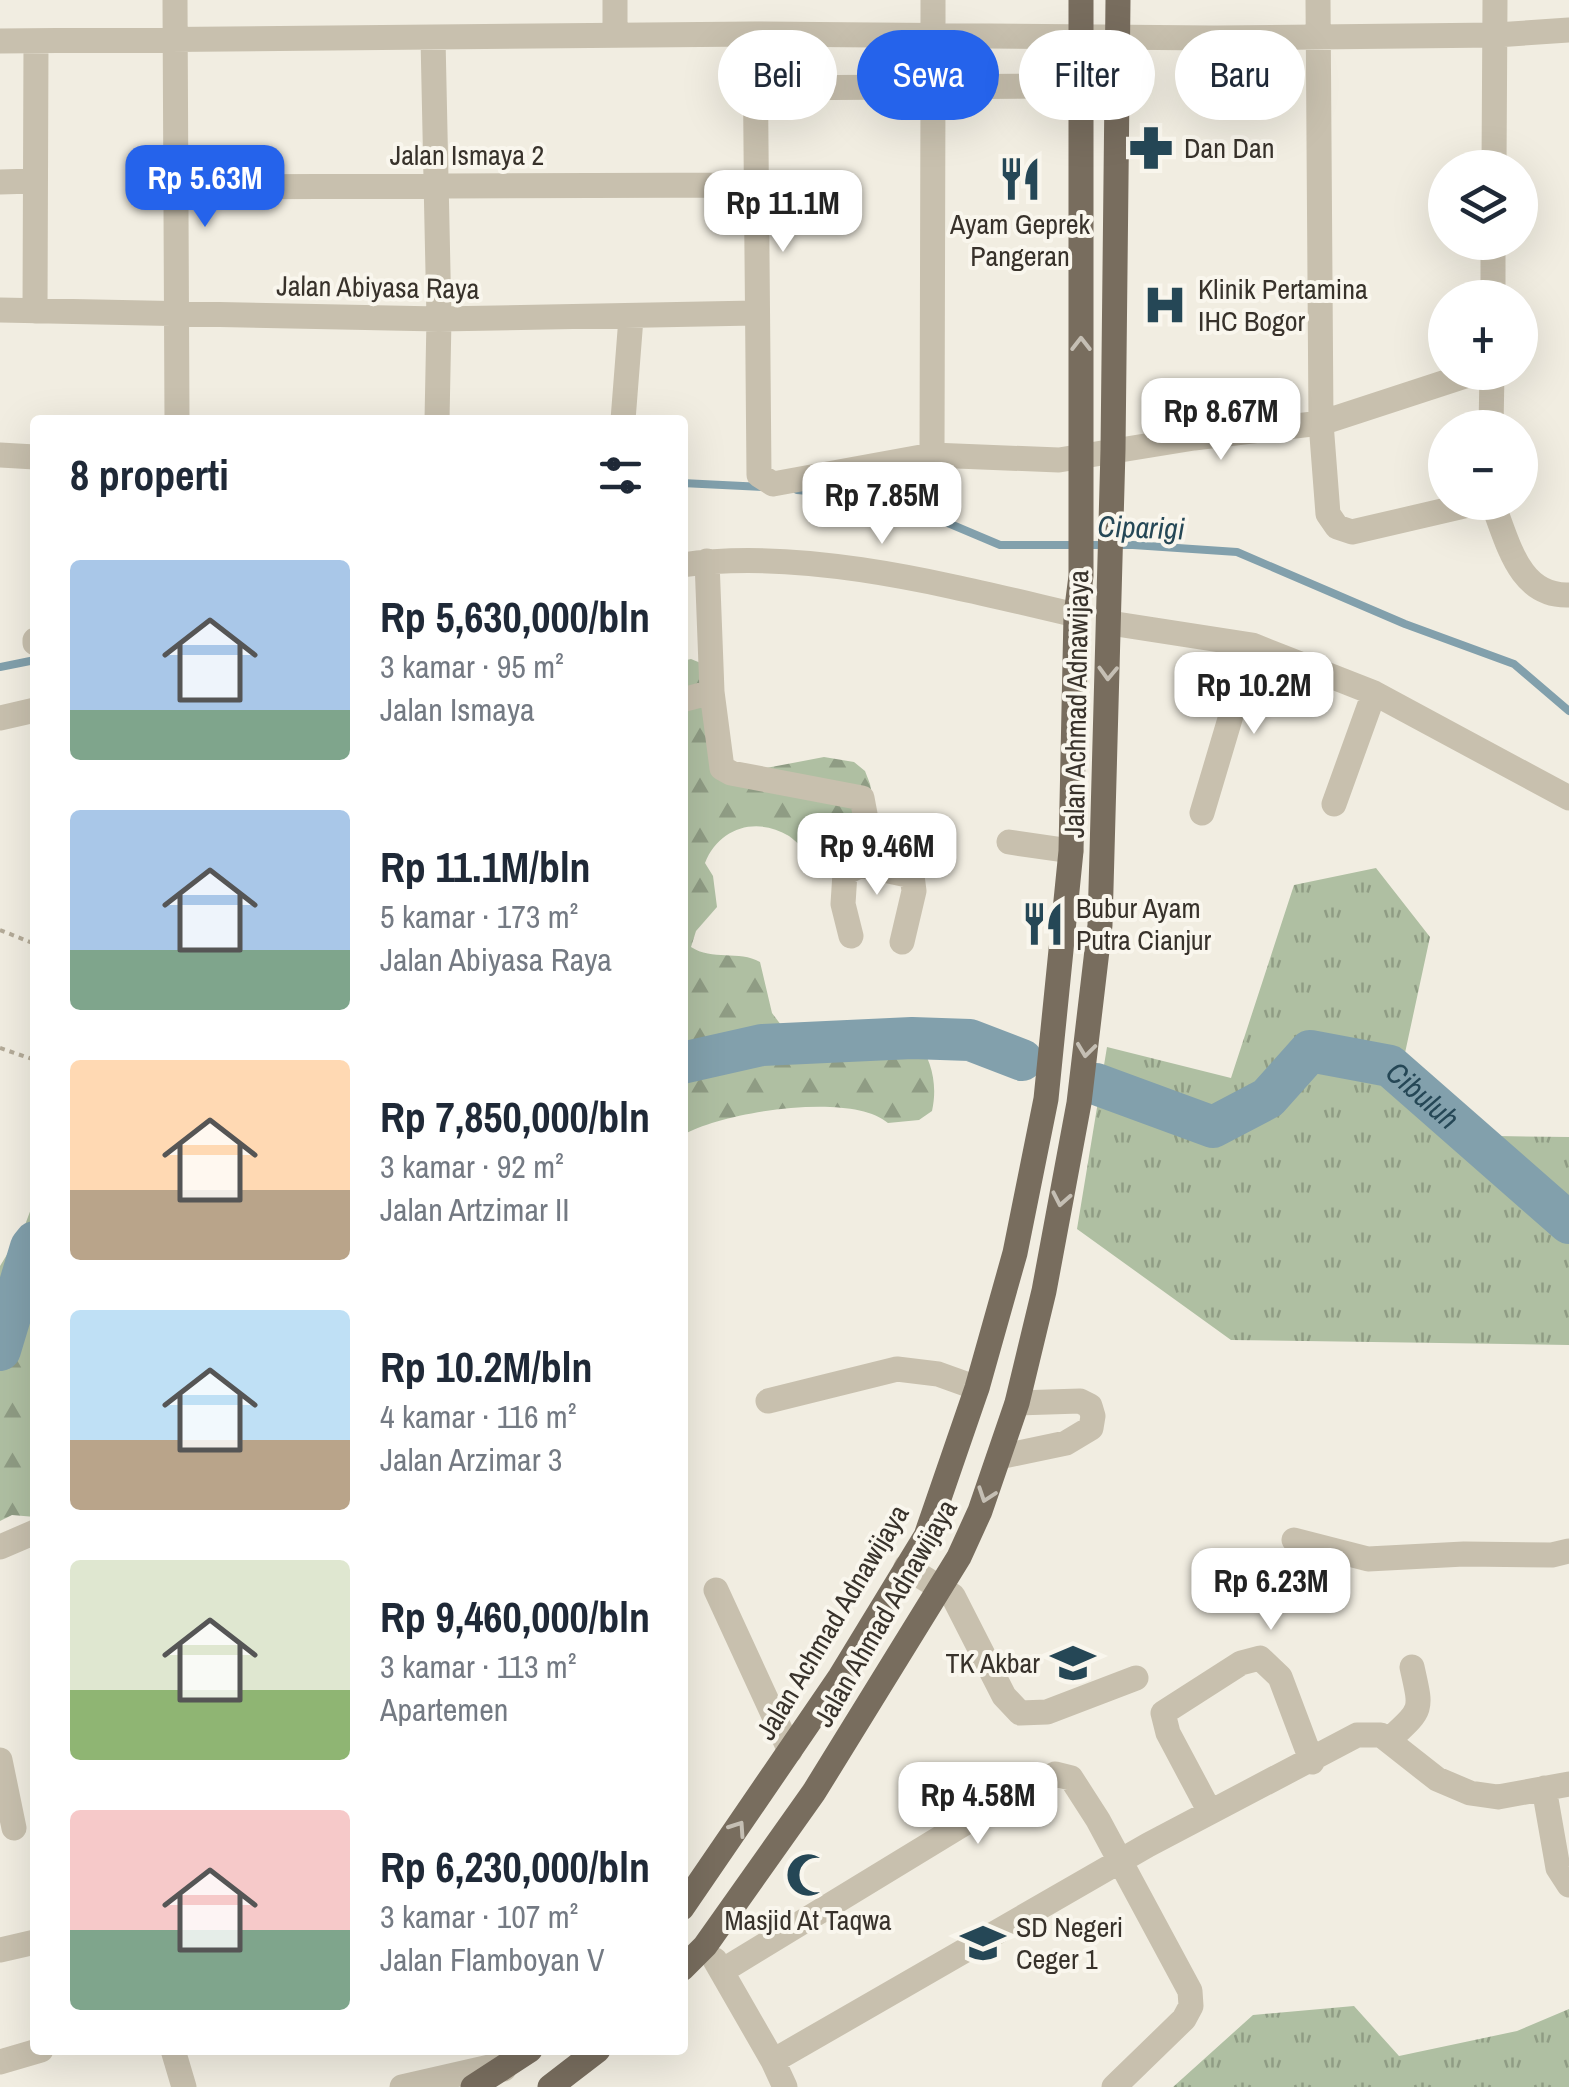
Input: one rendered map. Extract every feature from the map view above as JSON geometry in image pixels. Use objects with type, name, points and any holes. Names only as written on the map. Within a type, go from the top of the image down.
[{"type":"main road","name":"Jalan Achmad Adnawijaya","points":[[1080,0],[1081,30]]},
{"type":"main road","name":"Jalan Achmad Adnawijaya","points":[[1118,0],[1118,30]]},
{"type":"main road","name":"Jalan Achmad Adnawijaya","points":[[1078,596],[1082,458],[1080,120]]},
{"type":"main road","name":"Jalan Achmad Adnawijaya","points":[[1017,1402],[1044,1291],[1079,1104],[1100,925],[1112,511],[1117,120]]},
{"type":"main road","points":[[1071,850],[1078,596],[1109,599]]},
{"type":"main road","name":"Jalan Achmad Adnawijaya","points":[[688,1899],[840,1678],[926,1536],[977,1388],[1016,1254],[1046,1099],[1071,850]]},
{"type":"main road","points":[[1038,1139],[1071,1145]]},
{"type":"main road","name":"Jalan Ahmad Adnawijaya","points":[[704,1946],[814,1792],[940,1588],[980,1512],[1017,1402]]},
{"type":"main road","points":[[688,1963],[704,1946]]},
{"type":"main road","points":[[474,2087],[523,2055]]},
{"type":"main road","points":[[550,2087],[592,2055]]},
{"type":"street","points":[[175,0],[177,415]]},
{"type":"street","points":[[615,0],[615,35]]},
{"type":"street","points":[[933,0],[933,30]]},
{"type":"street","points":[[1318,0],[1321,423],[1328,514],[1338,527],[1352,532],[1428,514]]},
{"type":"street","points":[[1494,150],[1495,0]]},
{"type":"street","points":[[1155,36],[1496,35],[1569,30]]},
{"type":"street","points":[[0,42],[718,34]]},
{"type":"street","points":[[432,38],[439,319],[437,415]]},
{"type":"street","points":[[36,42],[36,311]]},
{"type":"street","points":[[755,120],[759,475],[773,484],[932,456],[1060,460],[1321,423],[1428,388]]},
{"type":"street","points":[[932,456],[933,120]]},
{"type":"street","points":[[0,182],[34,181]]},
{"type":"street","name":"Jalan Ismaya 2","points":[[178,187],[757,186]]},
{"type":"street","name":"Jalan Abiyasa Raya","points":[[0,310],[439,319],[755,313]]},
{"type":"street","points":[[623,415],[631,318]]},
{"type":"street","points":[[0,455],[30,457]]},
{"type":"street","points":[[1499,520],[1520,571],[1534,588],[1569,596]]},
{"type":"street","points":[[861,865],[868,830],[862,798],[731,773],[722,768],[694,563],[775,561],[971,590],[1078,596]]},
{"type":"street","points":[[1109,599],[1252,645],[1374,693],[1569,798]]},
{"type":"street","points":[[1202,813],[1252,645]]},
{"type":"street","points":[[688,698],[712,692]]},
{"type":"street","points":[[1334,804],[1374,693]]},
{"type":"street","points":[[0,718],[30,711]]},
{"type":"street","points":[[1009,842],[1071,850]]},
{"type":"street","points":[[851,936],[843,904],[845,873],[861,865],[912,876],[914,891],[902,942]]},
{"type":"street","points":[[768,1401],[897,1369],[938,1374],[977,1388]]},
{"type":"street","points":[[999,1457],[1066,1443],[1091,1428],[1090,1406],[1080,1401],[1017,1402]]},
{"type":"street","points":[[0,1548],[30,1534]]},
{"type":"street","points":[[1294,1540],[1368,1559],[1452,1554],[1552,1555],[1569,1550]]},
{"type":"street","points":[[906,1567],[953,1596],[1004,1696],[1020,1713],[1047,1712],[1136,1678]]},
{"type":"street","points":[[716,1590],[790,1751]]},
{"type":"street","points":[[1210,1812],[1168,1733],[1163,1713],[1242,1663],[1260,1658],[1280,1677],[1312,1762]]},
{"type":"street","points":[[1389,1740],[1418,1713],[1420,1703],[1412,1667]]},
{"type":"street","points":[[774,2060],[1121,1861],[1357,1735],[1381,1735],[1436,1779],[1470,1793],[1498,1797],[1557,1786],[1558,1868],[1569,1885]]},
{"type":"street","points":[[0,1760],[16,1828]]},
{"type":"street","points":[[722,1971],[978,1815],[1055,1774],[1070,1778],[1121,1861],[1190,1991],[1191,2006],[1184,2020],[1114,2087]]},
{"type":"street","points":[[0,1950],[30,1943]]},
{"type":"street","points":[[704,1946],[774,2060],[785,2087]]},
{"type":"street","points":[[0,2062],[30,2053]]},
{"type":"street","points":[[174,2055],[184,2087]]},
{"type":"street","points":[[402,2087],[494,2066],[504,2069]]},
{"type":"path","points":[[0,930],[30,942]]},
{"type":"path","points":[[0,1048],[30,1058]]},
{"type":"green space","points":[[688,660],[713,669],[721,679],[726,760],[756,770],[824,757],[854,762],[865,771],[876,816],[852,862],[814,855],[789,836],[764,827],[740,829],[719,841],[705,863],[713,876],[717,907],[696,931],[691,947],[708,954],[760,962],[772,1013],[790,1037],[807,1037],[857,1021],[876,1020],[908,1033],[928,1059],[933,1075],[932,1111],[919,1120],[888,1123],[870,1113],[846,1108],[787,1108],[727,1119],[688,1133]]},
{"type":"green space","points":[[1376,868],[1430,937],[1405,1053],[1497,1136],[1569,1137],[1569,1345],[1231,1340],[1077,1229],[1107,1047],[1231,1078],[1294,885]]},
{"type":"green space","points":[[30,1212],[30,1517],[12,1515],[0,1521],[0,1266]]},
{"type":"green space","points":[[1354,2006],[1399,2056],[1517,2031],[1569,2009],[1569,2087],[1173,2087],[1253,2015]]},
{"type":"waterway","name":"Ciparigi","points":[[688,483],[763,487]]},
{"type":"waterway","name":"Ciparigi","points":[[797,490],[871,497],[922,508],[936,518],[1000,545],[1133,545],[1237,552],[1405,624],[1514,664],[1569,711]]},
{"type":"waterway","name":"Ciparigi","points":[[0,667],[30,661]]},
{"type":"waterway","name":"Cibuluh","points":[[688,1062],[762,1045],[912,1038],[970,1040],[1022,1060]]},
{"type":"waterway","name":"Cibuluh","points":[[1096,1084],[1213,1127],[1268,1098],[1310,1051],[1390,1066],[1569,1223]]},
{"type":"waterway","name":"Cibuluh","points":[[0,1350],[30,1250]]},
{"type":"place","name":"Dan Dan","points":[[1151,148]]},
{"type":"place","name":"Ayam Geprek Pangeran","points":[[1020,179]]},
{"type":"place","name":"Klinik Pertamina IHC Bogor","points":[[1165,305]]},
{"type":"place","name":"Bubur Ayam Putra Cianjur","points":[[1043,924]]},
{"type":"place","name":"TK Akbar","points":[[1073,1663]]},
{"type":"place","name":"Masjid At Taqwa","points":[[808,1875]]},
{"type":"place","name":"SD Negeri Ceger 1","points":[[983,1943]]}]
